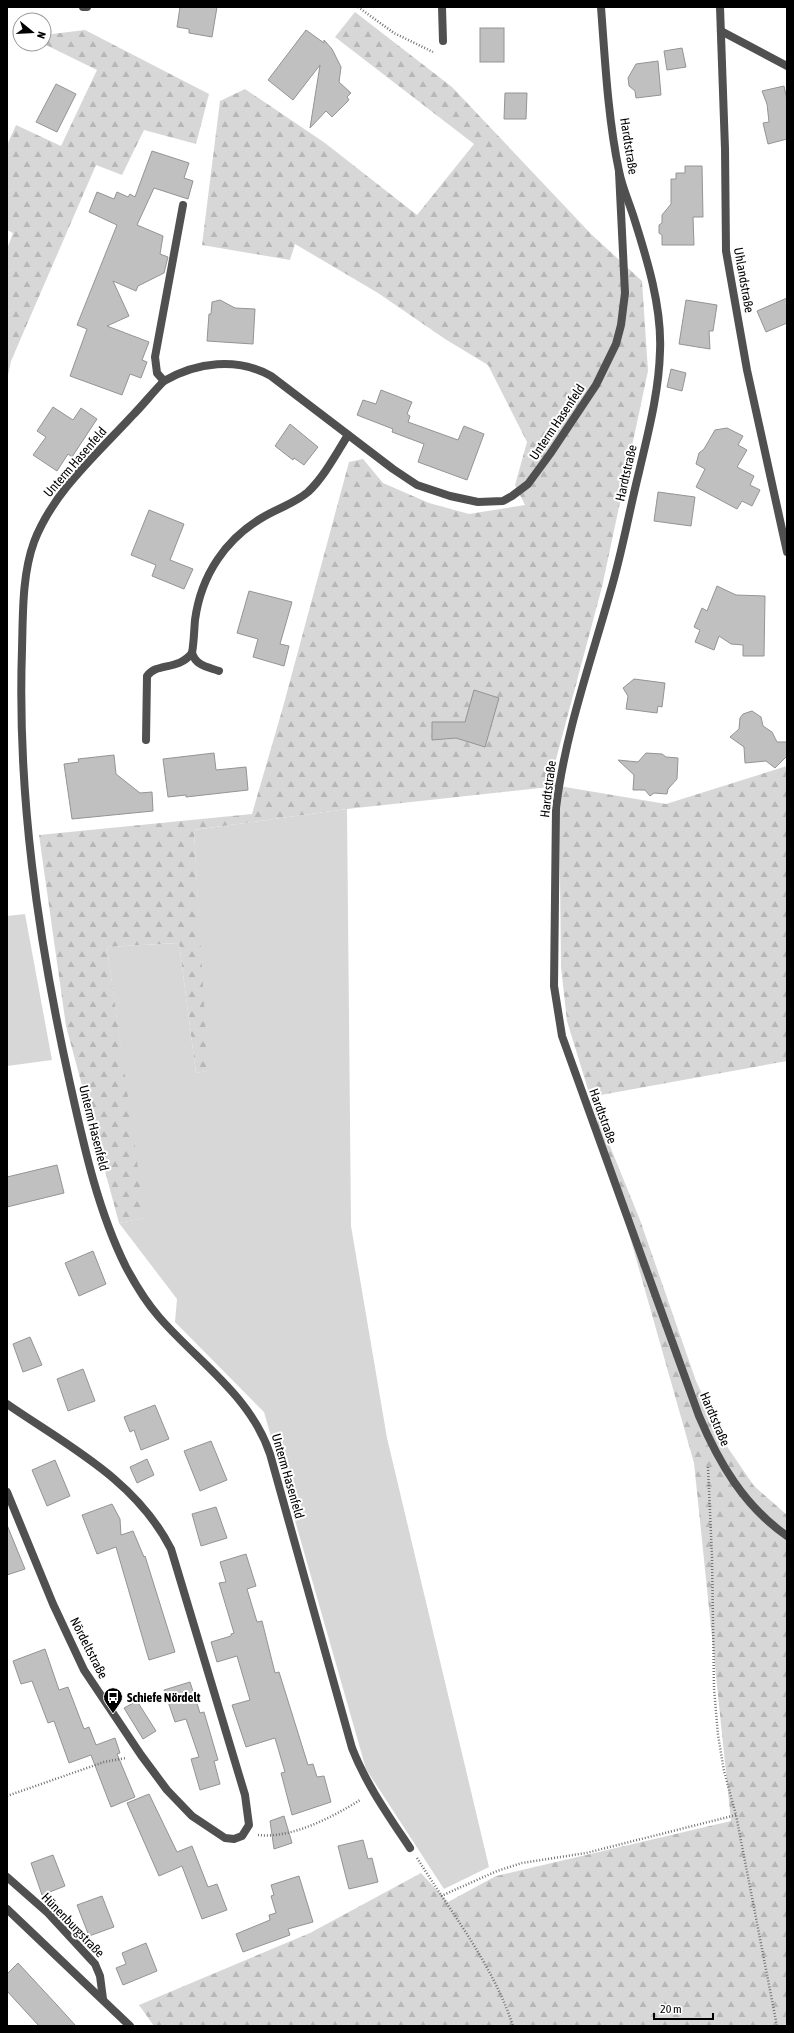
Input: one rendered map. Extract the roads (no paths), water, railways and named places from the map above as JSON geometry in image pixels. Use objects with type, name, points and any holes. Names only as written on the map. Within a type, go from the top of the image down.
[{"type":"street","points":[[442,7],[443,41]]},
{"type":"street","name":"Hardtstraße","points":[[601,7],[607,83],[619,172],[638,230],[653,289],[660,350],[657,387],[639,473],[611,590],[567,744],[559,786],[556,836],[554,986],[562,1036],[699,1416],[712,1445],[739,1491],[770,1524],[787,1536]]},
{"type":"street","name":"Uhlandstraße","points":[[720,7],[726,251],[747,370],[787,552]]},
{"type":"street","points":[[721,31],[787,66]]},
{"type":"street","name":"Unterm Hasenfeld","points":[[410,1848],[377,1800],[361,1771],[352,1748],[270,1454],[262,1432],[243,1404],[159,1317],[138,1288],[120,1254],[100,1199],[79,1122],[51,999],[44,956],[27,816],[21,733],[23,626],[30,558],[38,534],[56,501],[98,451],[164,382],[183,372],[203,366],[227,364],[253,368],[279,380],[348,435],[406,478],[425,488],[450,496],[478,502],[494,503],[504,501],[512,496],[528,484],[547,459],[596,385],[613,349],[621,325],[626,292],[619,172]]},
{"type":"street","points":[[164,382],[157,373],[155,357],[183,205]]},
{"type":"street","points":[[220,671],[198,663],[195,661],[192,653],[195,619],[199,598],[202,587],[216,560],[232,540],[246,528],[307,493],[325,472],[348,435]]},
{"type":"street","points":[[146,740],[148,676],[153,670],[182,663],[192,653]]},
{"type":"street","name":"Nördeltstraße","points":[[7,1404],[106,1470],[129,1491],[162,1532],[171,1549],[245,1795],[249,1825],[246,1833],[234,1839],[226,1838],[208,1828],[192,1816],[179,1803],[141,1755],[81,1665],[7,1492]]},
{"type":"street","name":"Hünenburgstraße","points":[[7,1877],[48,1913],[95,1964],[100,1976],[103,1999]]},
{"type":"street","points":[[7,1909],[130,2026]]},
{"type":"place","name":"Schiefe Nördelt","points":[[113,1714]]}]
